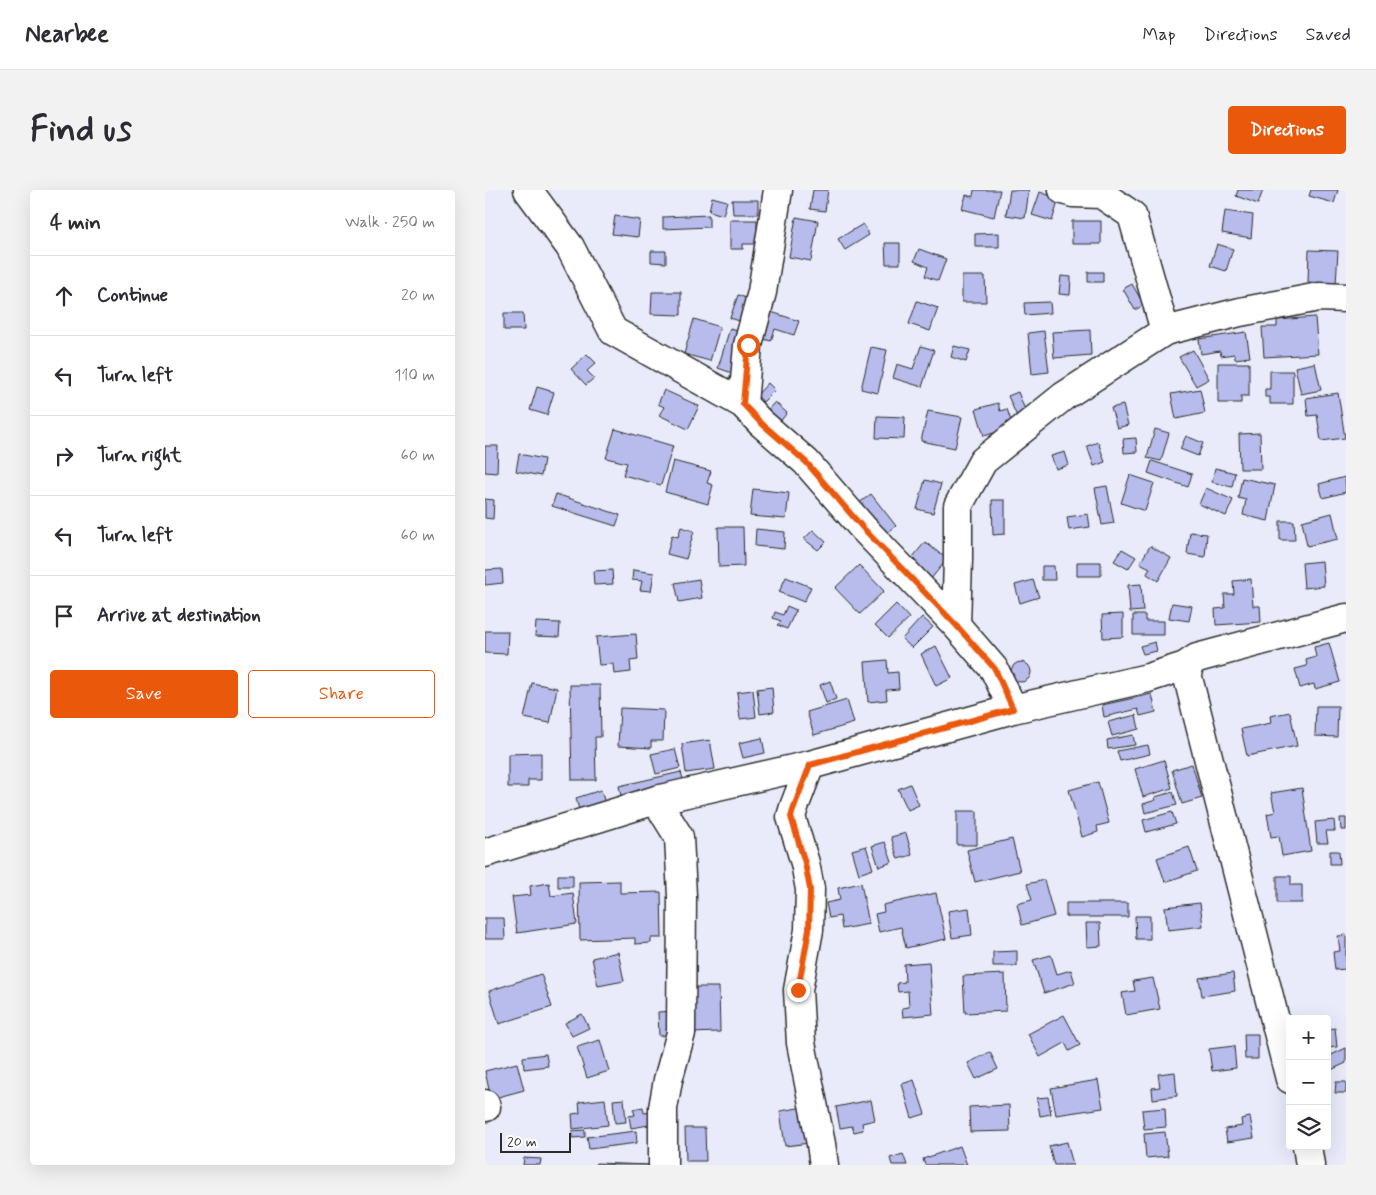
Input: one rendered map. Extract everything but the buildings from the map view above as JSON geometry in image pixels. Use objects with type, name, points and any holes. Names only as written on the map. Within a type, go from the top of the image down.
[{"type":"street","points":[[528,190],[570,247],[613,331],[743,404],[760,422],[806,462],[863,528],[956,625],[995,669],[1013,709]]},
{"type":"street","points":[[743,404],[748,345],[762,292],[778,190]]},
{"type":"street","points":[[1063,190],[1073,193],[1101,194],[1132,215],[1165,331]]},
{"type":"street","points":[[956,625],[959,559],[958,506],[983,462],[1064,396],[1165,331],[1240,312],[1319,297],[1346,298]]},
{"type":"street","points":[[485,853],[656,800],[810,765],[1013,709],[1148,678],[1185,666],[1197,658],[1346,618]]},
{"type":"street","points":[[1185,666],[1286,1063]]},
{"type":"street","points":[[810,765],[791,817],[805,863],[810,889],[809,930],[798,990],[801,1043],[824,1165]]},
{"type":"street","points":[[656,800],[679,837],[682,896],[681,1033],[667,1080],[663,1108],[663,1165]]},
{"type":"street","points":[[1308,1150],[1310,1165]]},
{"type":"route","points":[[748,345],[743,404],[760,422],[806,462],[863,528],[956,625],[995,669],[1013,709],[810,765],[791,817],[805,863],[810,889],[809,930],[798,990]]}]
